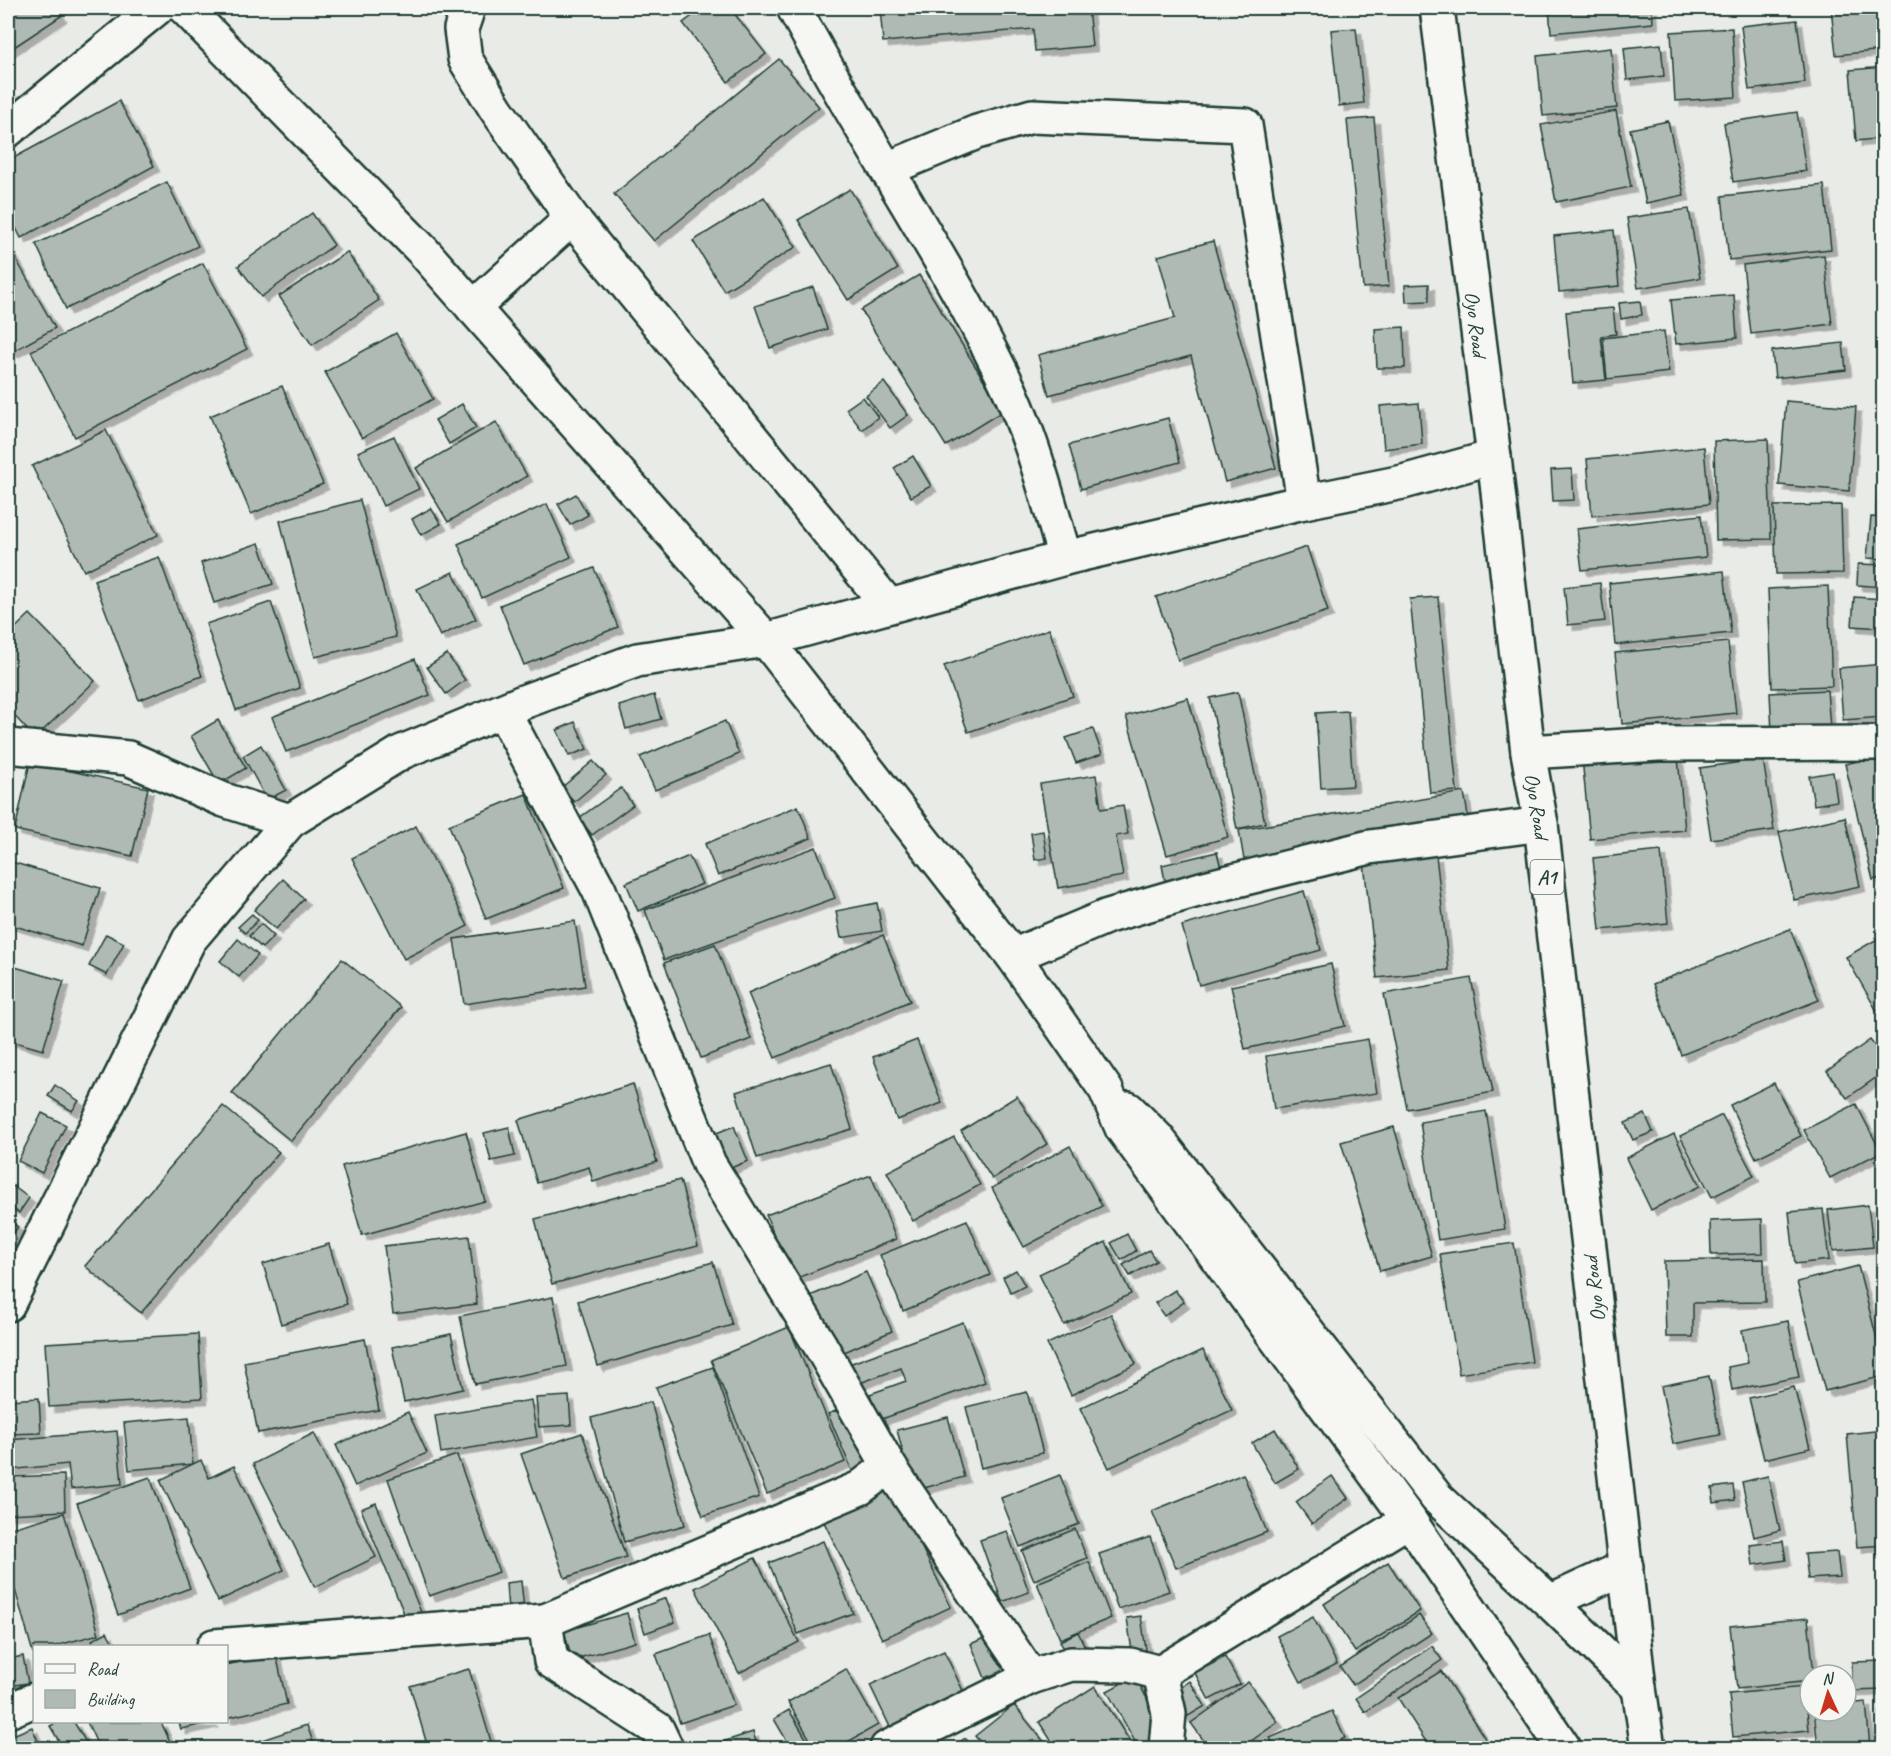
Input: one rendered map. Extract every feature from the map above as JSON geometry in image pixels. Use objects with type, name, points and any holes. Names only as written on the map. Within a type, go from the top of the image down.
[{"type":"main road","points":[[8,130],[156,8]]},
{"type":"main road","points":[[185,8],[423,251],[766,640],[1013,956],[1106,1090],[1122,1128],[1133,1144],[1409,1520],[1564,1749]]},
{"type":"main road","points":[[468,8],[461,29],[465,59],[496,109],[572,218],[889,606]]},
{"type":"main road","points":[[794,8],[817,51],[942,261],[1004,376],[1033,450],[1065,558]]},
{"type":"main road","name":"Oyo Road","points":[[1437,8],[1494,457],[1528,752],[1541,824],[1639,1688],[1648,1749]]},
{"type":"main road","points":[[887,169],[977,132],[1032,116],[1245,125],[1304,502]]},
{"type":"main road","points":[[473,308],[572,218]]},
{"type":"main road","points":[[8,1304],[189,940],[290,822],[402,752],[637,660],[766,640],[1065,558],[1304,502],[1403,482],[1494,457]]},
{"type":"main road","points":[[503,711],[599,890],[709,1164],[820,1344],[889,1466],[1031,1677]]},
{"type":"main road","points":[[1528,752],[1658,744],[1884,743]]},
{"type":"main road","points":[[8,747],[128,758],[224,800],[290,822]]},
{"type":"main road","points":[[1013,956],[1108,916],[1224,883],[1370,847],[1541,824]]},
{"type":"main road","points":[[1106,1090],[1139,1118],[1157,1138],[1437,1498],[1639,1688]]},
{"type":"main road","points":[[228,1645],[545,1621],[860,1488],[889,1466]]},
{"type":"main road","points":[[887,1749],[1031,1677],[1071,1665],[1130,1665],[1160,1673],[1409,1520]]},
{"type":"main road","points":[[1550,1602],[1626,1567]]},
{"type":"main road","points":[[545,1621],[551,1661],[657,1729],[666,1749]]},
{"type":"main road","points":[[1160,1673],[1169,1713],[1166,1749]]},
{"type":"main road","points":[[8,1711],[33,1700]]},
{"type":"building","points":[[8,8],[56,8],[61,16],[8,51]]},
{"type":"building","points":[[703,8],[730,8],[766,54],[728,82],[683,23]]},
{"type":"building","points":[[880,8],[1088,8],[1092,46],[1035,51],[1033,29],[883,42]]},
{"type":"building","points":[[1549,8],[1652,8],[1653,23],[1551,33]]},
{"type":"building","points":[[1831,8],[1884,8],[1884,50],[1836,55]]},
{"type":"building","points":[[1797,20],[1805,83],[1749,90],[1741,26]]},
{"type":"building","points":[[1356,28],[1364,103],[1339,106],[1331,30]]},
{"type":"building","points":[[1732,28],[1736,97],[1675,101],[1671,32]]},
{"type":"building","points":[[1661,44],[1664,76],[1627,80],[1624,48]]},
{"type":"building","points":[[1611,48],[1617,108],[1543,116],[1537,56]]},
{"type":"building","points":[[779,59],[819,107],[654,241],[614,194]]},
{"type":"building","points":[[1884,67],[1884,138],[1856,141],[1850,70]]},
{"type":"building","points":[[119,101],[154,166],[21,238],[8,212],[8,161]]},
{"type":"building","points":[[1616,111],[1631,187],[1556,202],[1541,125]]},
{"type":"building","points":[[1797,112],[1806,171],[1733,182],[1724,123]]},
{"type":"building","points":[[1374,118],[1389,286],[1363,288],[1347,120]]},
{"type":"building","points":[[1668,121],[1684,195],[1646,203],[1630,129]]},
{"type":"building","points":[[1884,167],[1884,199],[1879,199],[1877,168]]},
{"type":"building","points":[[167,182],[198,246],[66,309],[36,244]]},
{"type":"building","points":[[1824,185],[1831,249],[1729,260],[1722,196]]},
{"type":"building","points":[[850,189],[898,269],[848,300],[798,220]]},
{"type":"building","points":[[764,197],[796,247],[724,291],[693,241]]},
{"type":"building","points":[[1689,209],[1700,278],[1638,288],[1627,218]]},
{"type":"building","points":[[312,213],[334,245],[261,297],[238,266]]},
{"type":"building","points":[[1614,230],[1619,286],[1559,292],[1554,236]]},
{"type":"building","points":[[1213,241],[1276,468],[1225,482],[1191,356],[1049,395],[1038,355],[1175,318],[1158,256]]},
{"type":"building","points":[[8,245],[55,328],[12,352],[8,343]]},
{"type":"building","points":[[347,252],[379,300],[312,345],[279,296]]},
{"type":"building","points":[[1824,255],[1832,324],[1751,334],[1743,265]]},
{"type":"building","points":[[203,263],[247,349],[75,437],[31,351]]},
{"type":"building","points":[[919,275],[1003,411],[946,446],[861,310]]},
{"type":"building","points":[[1429,284],[1429,301],[1406,302],[1405,285]]},
{"type":"building","points":[[813,287],[827,329],[770,348],[755,306]]},
{"type":"building","points":[[1734,295],[1737,338],[1676,344],[1671,300]]},
{"type":"building","points":[[1640,301],[1642,315],[1621,319],[1619,303]]},
{"type":"building","points":[[1613,308],[1616,334],[1601,336],[1606,380],[1573,383],[1566,312]]},
{"type":"building","points":[[1404,327],[1405,368],[1377,368],[1375,329]]},
{"type":"building","points":[[1664,331],[1669,372],[1607,379],[1603,338]]},
{"type":"building","points":[[396,333],[433,399],[362,438],[325,372]]},
{"type":"building","points":[[1843,343],[1846,370],[1775,378],[1772,351]]},
{"type":"building","points":[[884,382],[908,415],[890,428],[866,396]]},
{"type":"building","points":[[282,386],[323,484],[251,514],[210,416]]},
{"type":"building","points":[[863,397],[878,417],[862,430],[846,409]]},
{"type":"building","points":[[1786,401],[1856,407],[1849,491],[1779,485]]},
{"type":"building","points":[[1419,403],[1422,444],[1384,449],[1380,406]]},
{"type":"building","points":[[462,404],[476,428],[449,444],[435,420]]},
{"type":"building","points":[[1880,415],[1884,415],[1884,481],[1880,481]]},
{"type":"building","points":[[1168,418],[1180,462],[1081,489],[1069,445]]},
{"type":"building","points":[[496,422],[527,476],[448,522],[416,468]]},
{"type":"building","points":[[106,430],[158,535],[84,571],[32,466]]},
{"type":"building","points":[[394,436],[419,489],[383,506],[358,452]]},
{"type":"building","points":[[1768,439],[1771,539],[1716,540],[1714,441]]},
{"type":"building","points":[[1704,447],[1709,504],[1592,516],[1587,459]]},
{"type":"building","points":[[913,456],[931,486],[911,497],[894,468]]},
{"type":"building","points":[[1572,469],[1574,500],[1553,501],[1551,470]]},
{"type":"building","points":[[1877,483],[1884,483],[1884,516],[1876,516]]},
{"type":"building","points":[[576,494],[588,515],[570,525],[558,504]]},
{"type":"building","points":[[360,500],[396,637],[315,657],[280,521]]},
{"type":"building","points":[[547,504],[571,557],[482,598],[458,544]]},
{"type":"building","points":[[1841,505],[1843,573],[1776,574],[1774,506]]},
{"type":"building","points":[[431,508],[441,524],[421,535],[412,519]]},
{"type":"building","points":[[1701,515],[1706,557],[1582,570],[1577,529]]},
{"type":"building","points":[[1871,517],[1884,518],[1884,559],[1867,558]]},
{"type":"building","points":[[259,543],[273,584],[214,603],[201,563]]},
{"type":"building","points":[[1307,547],[1328,611],[1178,660],[1156,597]]},
{"type":"building","points":[[159,557],[202,676],[139,700],[94,580]]},
{"type":"building","points":[[1858,564],[1884,565],[1884,587],[1857,585]]},
{"type":"building","points":[[594,568],[618,627],[524,665],[500,605]]},
{"type":"building","points":[[1724,571],[1731,633],[1615,645],[1609,583]]},
{"type":"building","points":[[453,572],[476,619],[440,636],[417,589]]},
{"type":"building","points":[[1600,583],[1605,621],[1568,625],[1564,587]]},
{"type":"building","points":[[1828,586],[1832,686],[1772,688],[1768,589]]},
{"type":"building","points":[[1438,597],[1457,791],[1430,793],[1410,599]]},
{"type":"building","points":[[1854,597],[1883,599],[1882,628],[1852,626]]},
{"type":"building","points":[[271,602],[300,688],[236,710],[206,624]]},
{"type":"building","points":[[30,614],[95,681],[35,738],[8,709],[8,635]]},
{"type":"building","points":[[1049,629],[1073,696],[968,732],[944,666]]},
{"type":"building","points":[[1728,642],[1736,713],[1622,724],[1615,653]]},
{"type":"building","points":[[447,654],[465,680],[446,694],[427,667]]},
{"type":"building","points":[[415,659],[430,695],[286,752],[272,717]]},
{"type":"building","points":[[1884,664],[1884,717],[1843,720],[1839,668]]},
{"type":"building","points":[[1827,690],[1830,728],[1772,732],[1770,693]]},
{"type":"building","points":[[1238,692],[1265,823],[1237,829],[1210,698]]},
{"type":"building","points":[[654,695],[661,719],[626,729],[619,706]]},
{"type":"building","points":[[1188,698],[1228,837],[1167,855],[1126,716]]},
{"type":"building","points":[[1348,711],[1353,786],[1321,788],[1316,713]]},
{"type":"building","points":[[218,720],[246,768],[219,784],[191,736]]},
{"type":"building","points":[[725,721],[739,754],[655,790],[640,757]]},
{"type":"building","points":[[575,722],[587,749],[569,756],[557,730]]},
{"type":"building","points":[[1093,729],[1102,754],[1076,763],[1066,738]]},
{"type":"building","points":[[261,745],[286,790],[267,800],[243,756]]},
{"type":"building","points":[[1677,748],[1685,830],[1590,839],[1582,758]]},
{"type":"building","points":[[1884,755],[1884,877],[1873,880],[1845,764]]},
{"type":"building","points":[[1763,759],[1774,830],[1711,839],[1700,768]]},
{"type":"building","points":[[593,761],[606,775],[574,802],[561,788]]},
{"type":"building","points":[[30,762],[148,788],[132,856],[15,830]]},
{"type":"building","points":[[1833,772],[1837,801],[1814,805],[1809,776]]},
{"type":"building","points":[[1096,775],[1101,809],[1123,805],[1128,834],[1116,836],[1123,876],[1058,888],[1040,784]]},
{"type":"building","points":[[621,788],[633,805],[592,835],[579,818]]},
{"type":"building","points":[[1464,792],[1469,822],[1244,860],[1239,830]]},
{"type":"building","points":[[526,794],[564,888],[486,919],[449,825]]},
{"type":"building","points":[[798,806],[811,838],[718,876],[705,844]]},
{"type":"building","points":[[1845,817],[1860,886],[1794,900],[1779,832]]},
{"type":"building","points":[[416,826],[468,926],[404,959],[352,858]]},
{"type":"building","points":[[1043,831],[1047,858],[1035,860],[1031,833]]},
{"type":"building","points":[[816,847],[835,898],[664,960],[645,910]]},
{"type":"building","points":[[1661,851],[1668,923],[1600,930],[1593,858]]},
{"type":"building","points":[[1217,852],[1221,868],[1165,881],[1162,865]]},
{"type":"building","points":[[1436,855],[1449,970],[1377,978],[1364,863]]},
{"type":"building","points":[[689,856],[702,884],[638,911],[626,883]]},
{"type":"building","points":[[8,861],[100,888],[82,946],[8,924]]},
{"type":"building","points":[[283,879],[304,899],[276,929],[254,910]]},
{"type":"building","points":[[1304,891],[1321,950],[1199,985],[1182,926]]},
{"type":"building","points":[[877,903],[882,931],[841,938],[836,911]]},
{"type":"building","points":[[252,914],[258,920],[245,933],[238,927]]},
{"type":"building","points":[[575,921],[585,986],[464,1004],[454,939]]},
{"type":"building","points":[[261,924],[274,936],[262,948],[249,936]]},
{"type":"building","points":[[1790,929],[1819,1000],[1681,1055],[1653,984]]},
{"type":"building","points":[[106,934],[124,943],[107,975],[89,966]]},
{"type":"building","points":[[883,935],[910,1001],[775,1058],[748,993]]},
{"type":"building","points":[[1884,935],[1884,1007],[1877,1011],[1846,957]]},
{"type":"building","points":[[238,939],[258,955],[239,977],[220,961]]},
{"type":"building","points":[[715,944],[751,1039],[701,1058],[664,963]]},
{"type":"building","points":[[342,959],[401,1007],[291,1141],[232,1093]]},
{"type":"building","points":[[1331,964],[1345,1026],[1245,1049],[1231,986]]},
{"type":"building","points":[[8,965],[64,981],[43,1050],[8,1040]]},
{"type":"building","points":[[1471,978],[1493,1092],[1407,1109],[1384,994]]},
{"type":"building","points":[[1368,1039],[1377,1093],[1274,1109],[1266,1056]]},
{"type":"building","points":[[917,1040],[942,1103],[897,1120],[873,1057]]},
{"type":"building","points":[[1870,1040],[1884,1058],[1884,1072],[1847,1098],[1827,1071]]},
{"type":"building","points":[[831,1063],[852,1129],[757,1158],[736,1092]]},
{"type":"building","points":[[1774,1083],[1801,1136],[1756,1158],[1730,1105]]},
{"type":"building","points":[[633,1084],[657,1162],[593,1182],[589,1167],[537,1183],[518,1120]]},
{"type":"building","points":[[55,1085],[79,1101],[72,1111],[48,1096]]},
{"type":"building","points":[[1017,1096],[1047,1144],[992,1179],[961,1131]]},
{"type":"building","points":[[1856,1104],[1881,1152],[1830,1178],[1804,1130]]},
{"type":"building","points":[[223,1106],[279,1152],[141,1313],[85,1266]]},
{"type":"building","points":[[1486,1111],[1505,1229],[1438,1240],[1420,1122]]},
{"type":"building","points":[[42,1113],[66,1125],[42,1173],[18,1161]]},
{"type":"building","points":[[1645,1114],[1653,1132],[1633,1140],[1625,1123]]},
{"type":"building","points":[[1722,1115],[1754,1176],[1712,1197],[1680,1136]]},
{"type":"building","points":[[734,1126],[748,1161],[718,1173],[704,1138]]},
{"type":"building","points":[[509,1127],[515,1156],[491,1161],[484,1133]]},
{"type":"building","points":[[1394,1127],[1432,1256],[1380,1271],[1341,1142]]},
{"type":"building","points":[[466,1132],[485,1201],[362,1235],[342,1166]]},
{"type":"building","points":[[1674,1134],[1700,1186],[1651,1210],[1626,1158]]},
{"type":"building","points":[[954,1137],[980,1185],[913,1221],[887,1172]]},
{"type":"building","points":[[1070,1146],[1102,1206],[1024,1247],[992,1188]]},
{"type":"building","points":[[871,1175],[896,1239],[792,1280],[766,1215]]},
{"type":"building","points":[[680,1180],[698,1246],[552,1284],[535,1219]]},
{"type":"building","points":[[10,1184],[29,1198],[19,1213],[8,1205]]},
{"type":"building","points":[[1868,1205],[1873,1247],[1833,1251],[1828,1210]]},
{"type":"building","points":[[1823,1209],[1829,1260],[1795,1264],[1789,1212]]},
{"type":"building","points":[[8,1219],[18,1227],[8,1241]]},
{"type":"building","points":[[1762,1219],[1763,1253],[1711,1255],[1710,1221]]},
{"type":"building","points":[[967,1220],[990,1275],[903,1311],[880,1255]]},
{"type":"building","points":[[1127,1234],[1136,1251],[1121,1260],[1111,1243]]},
{"type":"building","points":[[469,1236],[477,1304],[393,1314],[384,1246]]},
{"type":"building","points":[[1106,1242],[1131,1294],[1064,1325],[1039,1274]]},
{"type":"building","points":[[1514,1243],[1532,1362],[1459,1374],[1440,1254]]},
{"type":"building","points":[[329,1244],[347,1304],[281,1324],[263,1264]]},
{"type":"building","points":[[1149,1250],[1156,1261],[1130,1276],[1123,1265]]},
{"type":"building","points":[[1764,1259],[1765,1302],[1693,1303],[1693,1337],[1666,1337],[1664,1261]]},
{"type":"building","points":[[713,1262],[732,1325],[598,1366],[578,1301]]},
{"type":"building","points":[[1858,1266],[1884,1366],[1884,1376],[1825,1391],[1797,1282]]},
{"type":"building","points":[[1016,1270],[1025,1286],[1011,1293],[1003,1277]]},
{"type":"building","points":[[866,1272],[892,1331],[833,1357],[808,1297]]},
{"type":"building","points":[[1175,1290],[1184,1302],[1164,1316],[1155,1303]]},
{"type":"building","points":[[553,1297],[567,1366],[475,1384],[460,1316]]},
{"type":"building","points":[[1111,1314],[1136,1364],[1071,1395],[1047,1344]]},
{"type":"building","points":[[1788,1321],[1799,1377],[1732,1390],[1728,1367],[1748,1363],[1742,1330]]},
{"type":"building","points":[[963,1322],[985,1382],[879,1420],[870,1394],[906,1381],[901,1368],[857,1384],[849,1364]]},
{"type":"building","points":[[789,1327],[845,1462],[767,1494],[711,1360]]},
{"type":"building","points":[[198,1334],[202,1398],[49,1407],[45,1343]]},
{"type":"building","points":[[451,1334],[463,1389],[404,1402],[392,1347]]},
{"type":"building","points":[[365,1339],[379,1410],[258,1433],[244,1362]]},
{"type":"building","points":[[1203,1350],[1232,1410],[1109,1468],[1080,1408]]},
{"type":"building","points":[[713,1367],[759,1497],[703,1516],[656,1387]]},
{"type":"building","points":[[1709,1376],[1720,1435],[1673,1444],[1661,1386]]},
{"type":"building","points":[[1794,1387],[1810,1448],[1764,1459],[1749,1398]]},
{"type":"building","points":[[1027,1392],[1043,1453],[981,1468],[966,1407]]},
{"type":"building","points":[[569,1396],[571,1425],[539,1427],[536,1398]]},
{"type":"building","points":[[39,1398],[41,1433],[8,1434],[8,1400]]},
{"type":"building","points":[[531,1400],[537,1437],[441,1453],[435,1416]]},
{"type":"building","points":[[651,1402],[685,1525],[624,1542],[591,1418]]},
{"type":"building","points":[[851,1405],[876,1464],[853,1473],[828,1414]]},
{"type":"building","points":[[408,1412],[427,1453],[355,1486],[336,1445]]},
{"type":"building","points":[[189,1417],[193,1464],[129,1470],[124,1423]]},
{"type":"building","points":[[948,1417],[964,1477],[913,1491],[897,1430]]},
{"type":"building","points":[[1275,1429],[1299,1469],[1275,1483],[1252,1443]]},
{"type":"building","points":[[1884,1430],[1884,1545],[1857,1547],[1847,1434]]},
{"type":"building","points":[[117,1431],[122,1484],[71,1489],[68,1464],[8,1470],[8,1440]]},
{"type":"building","points":[[314,1433],[376,1557],[315,1587],[253,1464]]},
{"type":"building","points":[[582,1433],[626,1557],[565,1578],[521,1454]]},
{"type":"building","points":[[457,1455],[499,1572],[429,1596],[388,1479]]},
{"type":"building","points":[[201,1460],[209,1478],[234,1466],[284,1570],[218,1601],[160,1480]]},
{"type":"building","points":[[1243,1474],[1267,1532],[1176,1568],[1152,1511]]},
{"type":"building","points":[[64,1475],[65,1511],[8,1514],[8,1477]]},
{"type":"building","points":[[1060,1475],[1079,1524],[1020,1547],[1001,1498]]},
{"type":"building","points":[[1332,1476],[1348,1498],[1312,1524],[1296,1502]]},
{"type":"building","points":[[1768,1476],[1780,1530],[1754,1537],[1742,1482]]},
{"type":"building","points":[[150,1477],[190,1588],[118,1615],[77,1503]]},
{"type":"building","points":[[1733,1485],[1735,1500],[1714,1503],[1712,1488]]},
{"type":"building","points":[[892,1487],[951,1607],[882,1639],[823,1520]]},
{"type":"building","points":[[376,1503],[421,1612],[406,1618],[361,1509]]},
{"type":"building","points":[[64,1513],[99,1634],[59,1645],[33,1645],[33,1653],[8,1565],[8,1529]]},
{"type":"building","points":[[1075,1529],[1087,1558],[1034,1580],[1022,1551]]},
{"type":"building","points":[[1007,1531],[1029,1592],[1002,1602],[980,1540]]},
{"type":"building","points":[[1150,1537],[1169,1591],[1118,1609],[1099,1554]]},
{"type":"building","points":[[823,1541],[853,1613],[798,1634],[769,1563]]},
{"type":"building","points":[[1783,1541],[1786,1560],[1753,1565],[1750,1545]]},
{"type":"building","points":[[1837,1552],[1840,1577],[1808,1579],[1805,1554]]},
{"type":"building","points":[[755,1558],[799,1642],[739,1673],[695,1588]]},
{"type":"building","points":[[1089,1562],[1111,1618],[1060,1639],[1037,1583]]},
{"type":"building","points":[[1388,1562],[1420,1611],[1355,1652],[1324,1604]]},
{"type":"building","points":[[521,1581],[524,1609],[508,1611],[506,1583]]},
{"type":"building","points":[[666,1598],[675,1622],[645,1633],[637,1609]]},
{"type":"building","points":[[627,1613],[635,1642],[572,1660],[564,1631]]},
{"type":"building","points":[[1419,1615],[1432,1633],[1353,1685],[1340,1667]]},
{"type":"building","points":[[1141,1616],[1146,1650],[1132,1651],[1127,1618]]},
{"type":"building","points":[[1313,1617],[1337,1664],[1301,1682],[1277,1636]]},
{"type":"building","points":[[1808,1618],[1813,1663],[1798,1663],[1798,1682],[1737,1689],[1730,1626]]},
{"type":"building","points":[[999,1631],[1014,1666],[985,1678],[971,1644]]},
{"type":"building","points":[[107,1632],[114,1645],[94,1645],[92,1640]]},
{"type":"building","points":[[1078,1632],[1087,1651],[1069,1660],[1060,1641]]},
{"type":"building","points":[[709,1635],[734,1705],[680,1723],[656,1654]]},
{"type":"building","points":[[1432,1646],[1442,1660],[1365,1712],[1356,1698]]},
{"type":"building","points":[[944,1651],[965,1695],[891,1729],[870,1685]]},
{"type":"building","points":[[276,1654],[287,1704],[228,1718],[228,1665]]},
{"type":"building","points":[[23,1656],[28,1683],[8,1686],[8,1659]]},
{"type":"building","points":[[1225,1657],[1240,1684],[1209,1700],[1195,1673]]},
{"type":"building","points":[[1884,1661],[1884,1690],[1858,1691],[1858,1663],[1852,1662]]},
{"type":"building","points":[[469,1669],[493,1748],[428,1748],[410,1686]]},
{"type":"building","points":[[846,1669],[878,1725],[837,1748],[815,1748],[788,1702]]},
{"type":"building","points":[[1441,1671],[1486,1740],[1472,1748],[1430,1748],[1398,1698]]},
{"type":"building","points":[[1135,1676],[1165,1733],[1138,1747],[1107,1691]]},
{"type":"building","points":[[1190,1681],[1205,1706],[1185,1718],[1170,1693]]},
{"type":"building","points":[[1248,1682],[1278,1722],[1241,1748],[1209,1748],[1191,1723]]},
{"type":"building","points":[[1095,1686],[1134,1748],[1056,1748],[1039,1722]]},
{"type":"building","points":[[1798,1688],[1798,1723],[1808,1723],[1809,1730],[1733,1737],[1729,1694]]},
{"type":"building","points":[[1866,1702],[1870,1748],[1818,1748],[1815,1723],[1858,1723],[1858,1703]]},
{"type":"building","points":[[1014,1705],[1049,1748],[985,1748],[975,1736]]},
{"type":"building","points":[[789,1710],[812,1748],[791,1748],[774,1719]]},
{"type":"building","points":[[1332,1711],[1345,1738],[1322,1748],[1275,1748],[1270,1738]]},
{"type":"building","points":[[1880,1711],[1884,1711],[1884,1748],[1882,1748]]},
{"type":"building","points":[[56,1723],[75,1723],[87,1744],[79,1748],[63,1748],[50,1726]]},
{"type":"building","points":[[87,1723],[161,1723],[173,1748],[99,1748]]},
{"type":"building","points":[[179,1723],[208,1723],[181,1729]]},
{"type":"building","points":[[307,1725],[315,1748],[238,1748]]},
{"type":"building","points":[[32,1727],[41,1748],[8,1748],[8,1737]]},
{"type":"building","points":[[753,1732],[758,1748],[704,1748]]},
{"type":"building","points":[[965,1738],[974,1748],[953,1748]]}]
